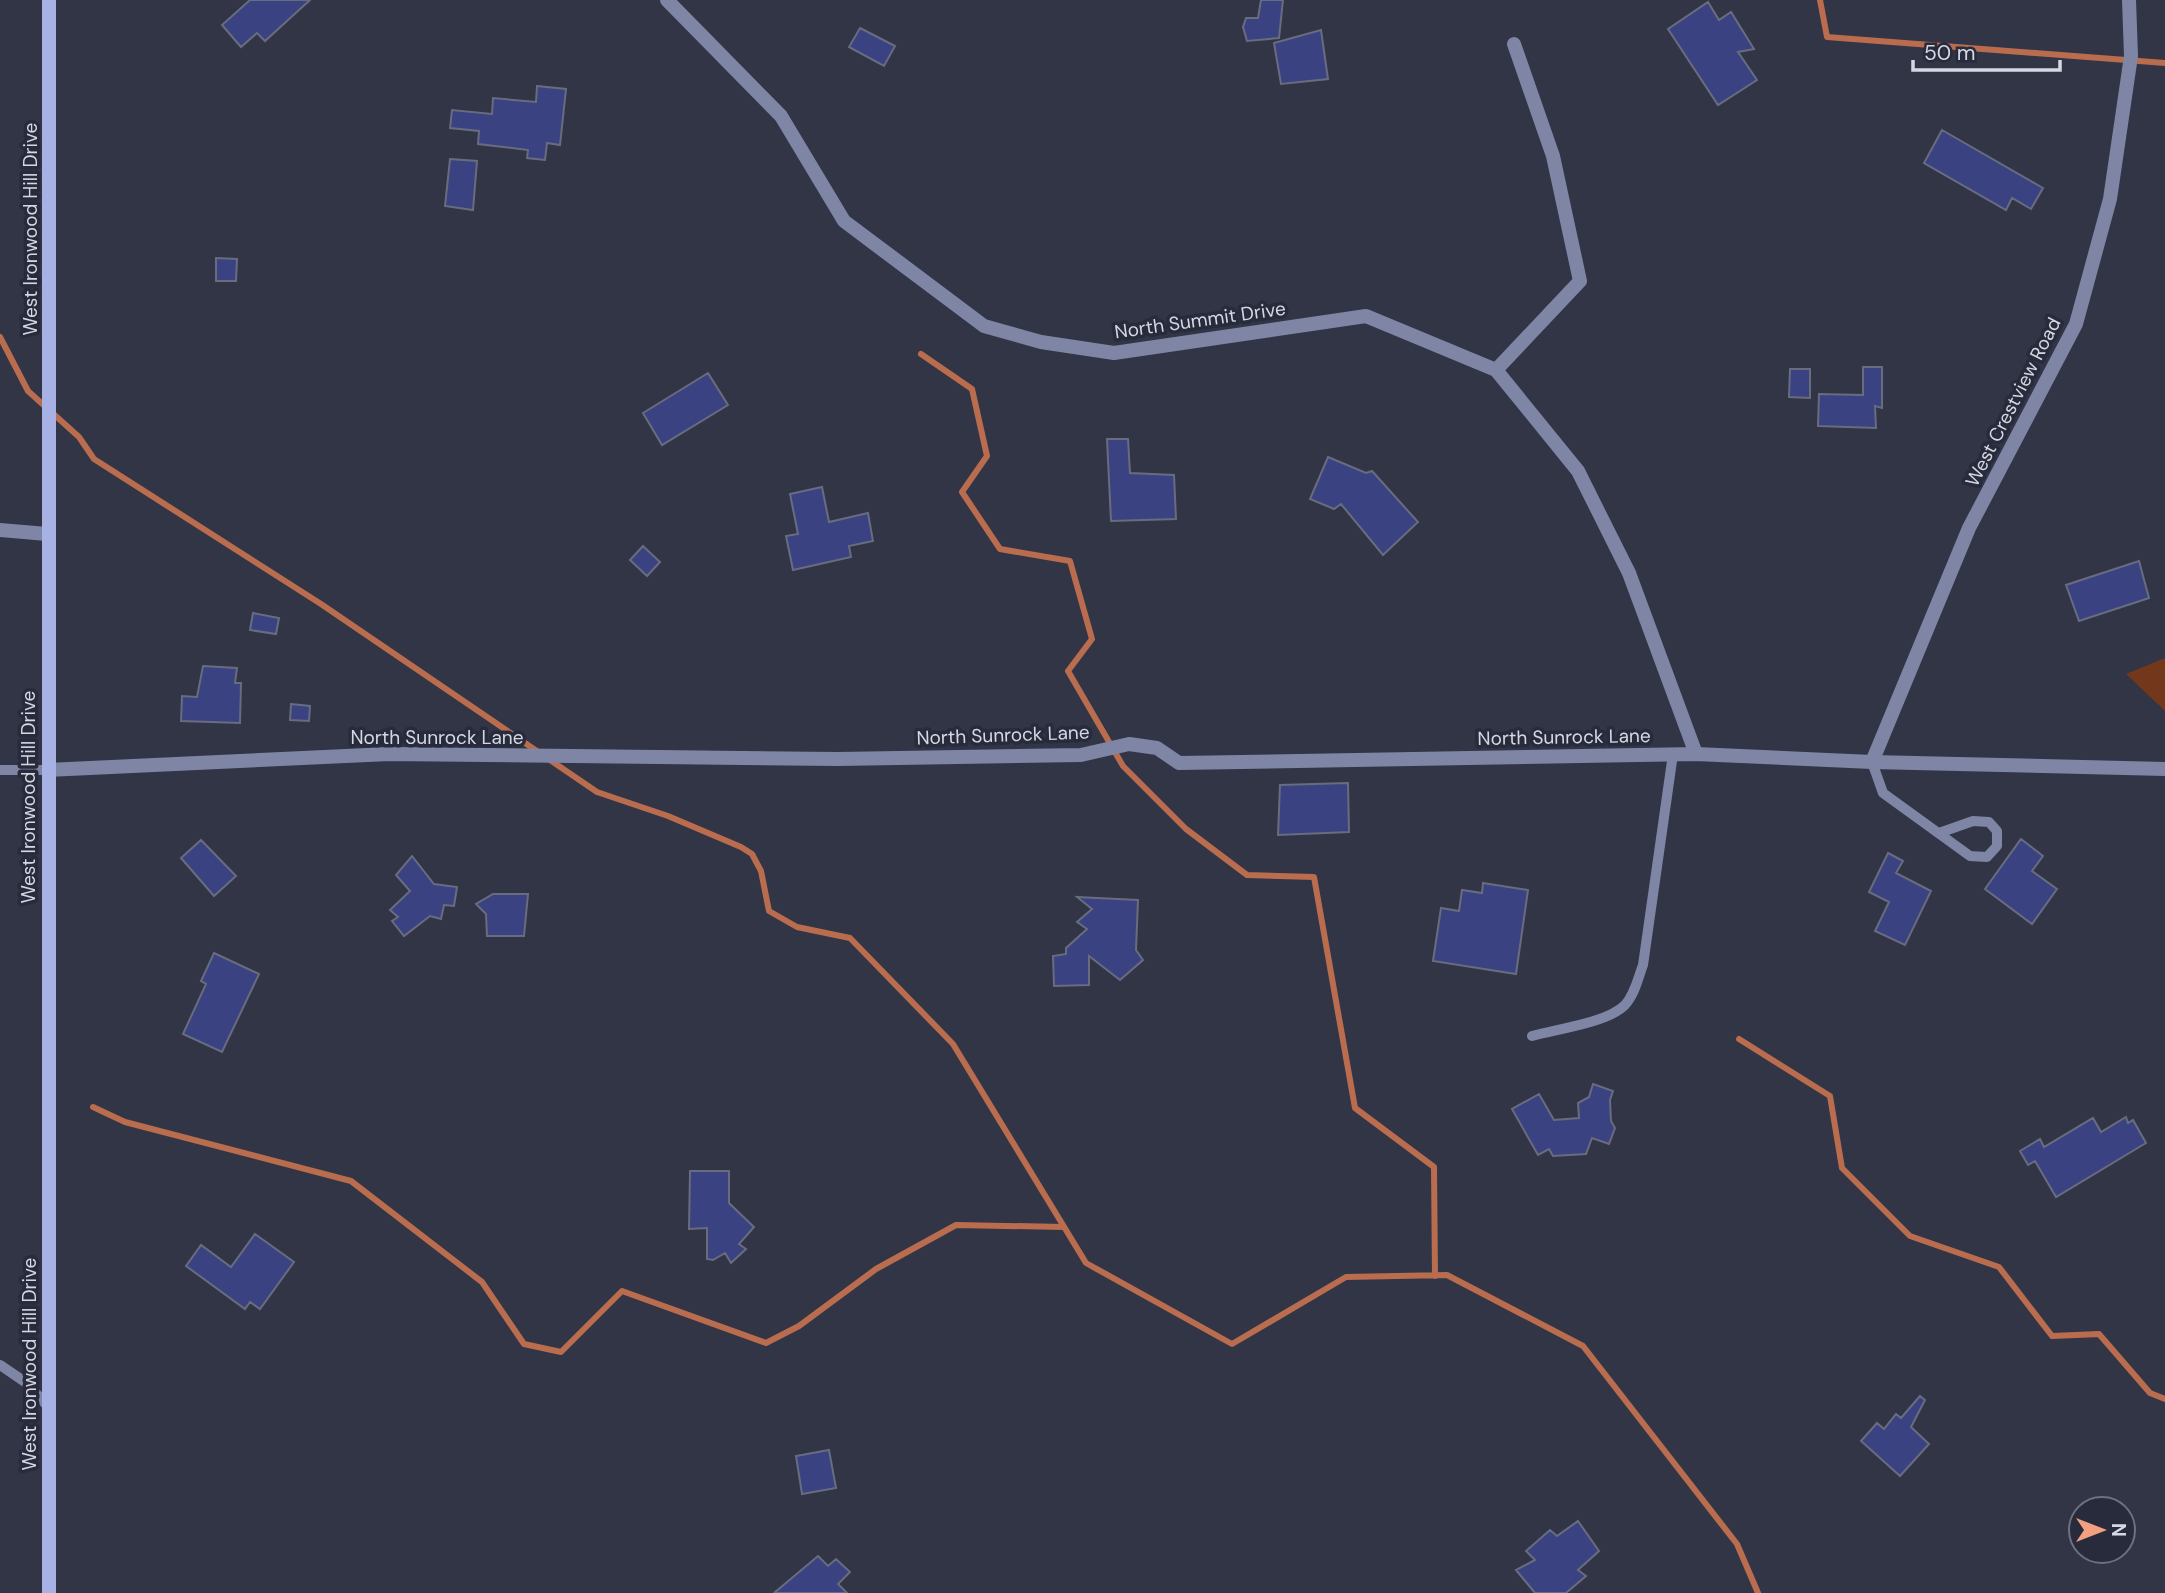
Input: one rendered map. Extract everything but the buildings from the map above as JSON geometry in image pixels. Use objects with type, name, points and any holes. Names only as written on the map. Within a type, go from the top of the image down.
[{"type":"street","name":"West Ironwood Hill Drive","points":[[48,1593],[49,0]]},
{"type":"street","name":"North Summit Drive","points":[[667,0],[782,116],[844,221],[984,326],[1041,342],[1114,353],[1366,316],[1496,370],[1578,471],[1629,573],[1696,754]]},
{"type":"street","name":"West Crestview Road","points":[[1872,762],[1969,528],[2076,324],[2110,199],[2131,56],[2129,0]]},
{"type":"street","points":[[1496,370],[1580,281],[1553,156],[1514,44]]},
{"type":"street","points":[[0,530],[47,534]]},
{"type":"street","name":"North Sunrock Lane","points":[[47,770],[389,754],[825,759],[1081,755],[1129,744],[1157,748],[1179,764],[1696,754],[1872,762],[2165,769]]},
{"type":"lane","points":[[1532,1036],[1605,1017],[1625,1005],[1635,988],[1643,965],[1673,754]]},
{"type":"lane","points":[[1872,762],[1883,793],[1970,856],[1987,857],[1997,846],[1997,831],[1989,822],[1973,821],[1939,833]]},
{"type":"lane","points":[[0,770],[47,770]]},
{"type":"lane","points":[[0,1365],[28,1384],[49,1408]]},
{"type":"shaded area","points":[[2165,658],[2165,711],[2126,674]]},
{"type":"waterway","points":[[1820,0],[1827,37],[2165,63]]},
{"type":"waterway","points":[[0,337],[28,391],[79,437],[94,459],[321,604],[597,792],[668,816],[752,854],[761,871],[769,911],[797,927],[850,938],[953,1044],[1086,1263],[1232,1344],[1346,1277],[1447,1275],[1583,1346],[1737,1544],[1758,1593]]},
{"type":"waterway","points":[[921,354],[972,389],[987,456],[962,492],[1000,549],[1070,561],[1092,639],[1068,671],[1123,766],[1186,829],[1247,875],[1314,877],[1355,1108],[1434,1167],[1435,1276]]},
{"type":"waterway","points":[[1739,1039],[1830,1096],[1842,1168],[1910,1236],[1999,1267],[2052,1336],[2099,1334],[2150,1393],[2165,1399]]},
{"type":"waterway","points":[[93,1107],[125,1122],[351,1181],[482,1282],[524,1344],[561,1352],[622,1291],[766,1343],[799,1326],[876,1269],[956,1225],[1064,1227]]}]
